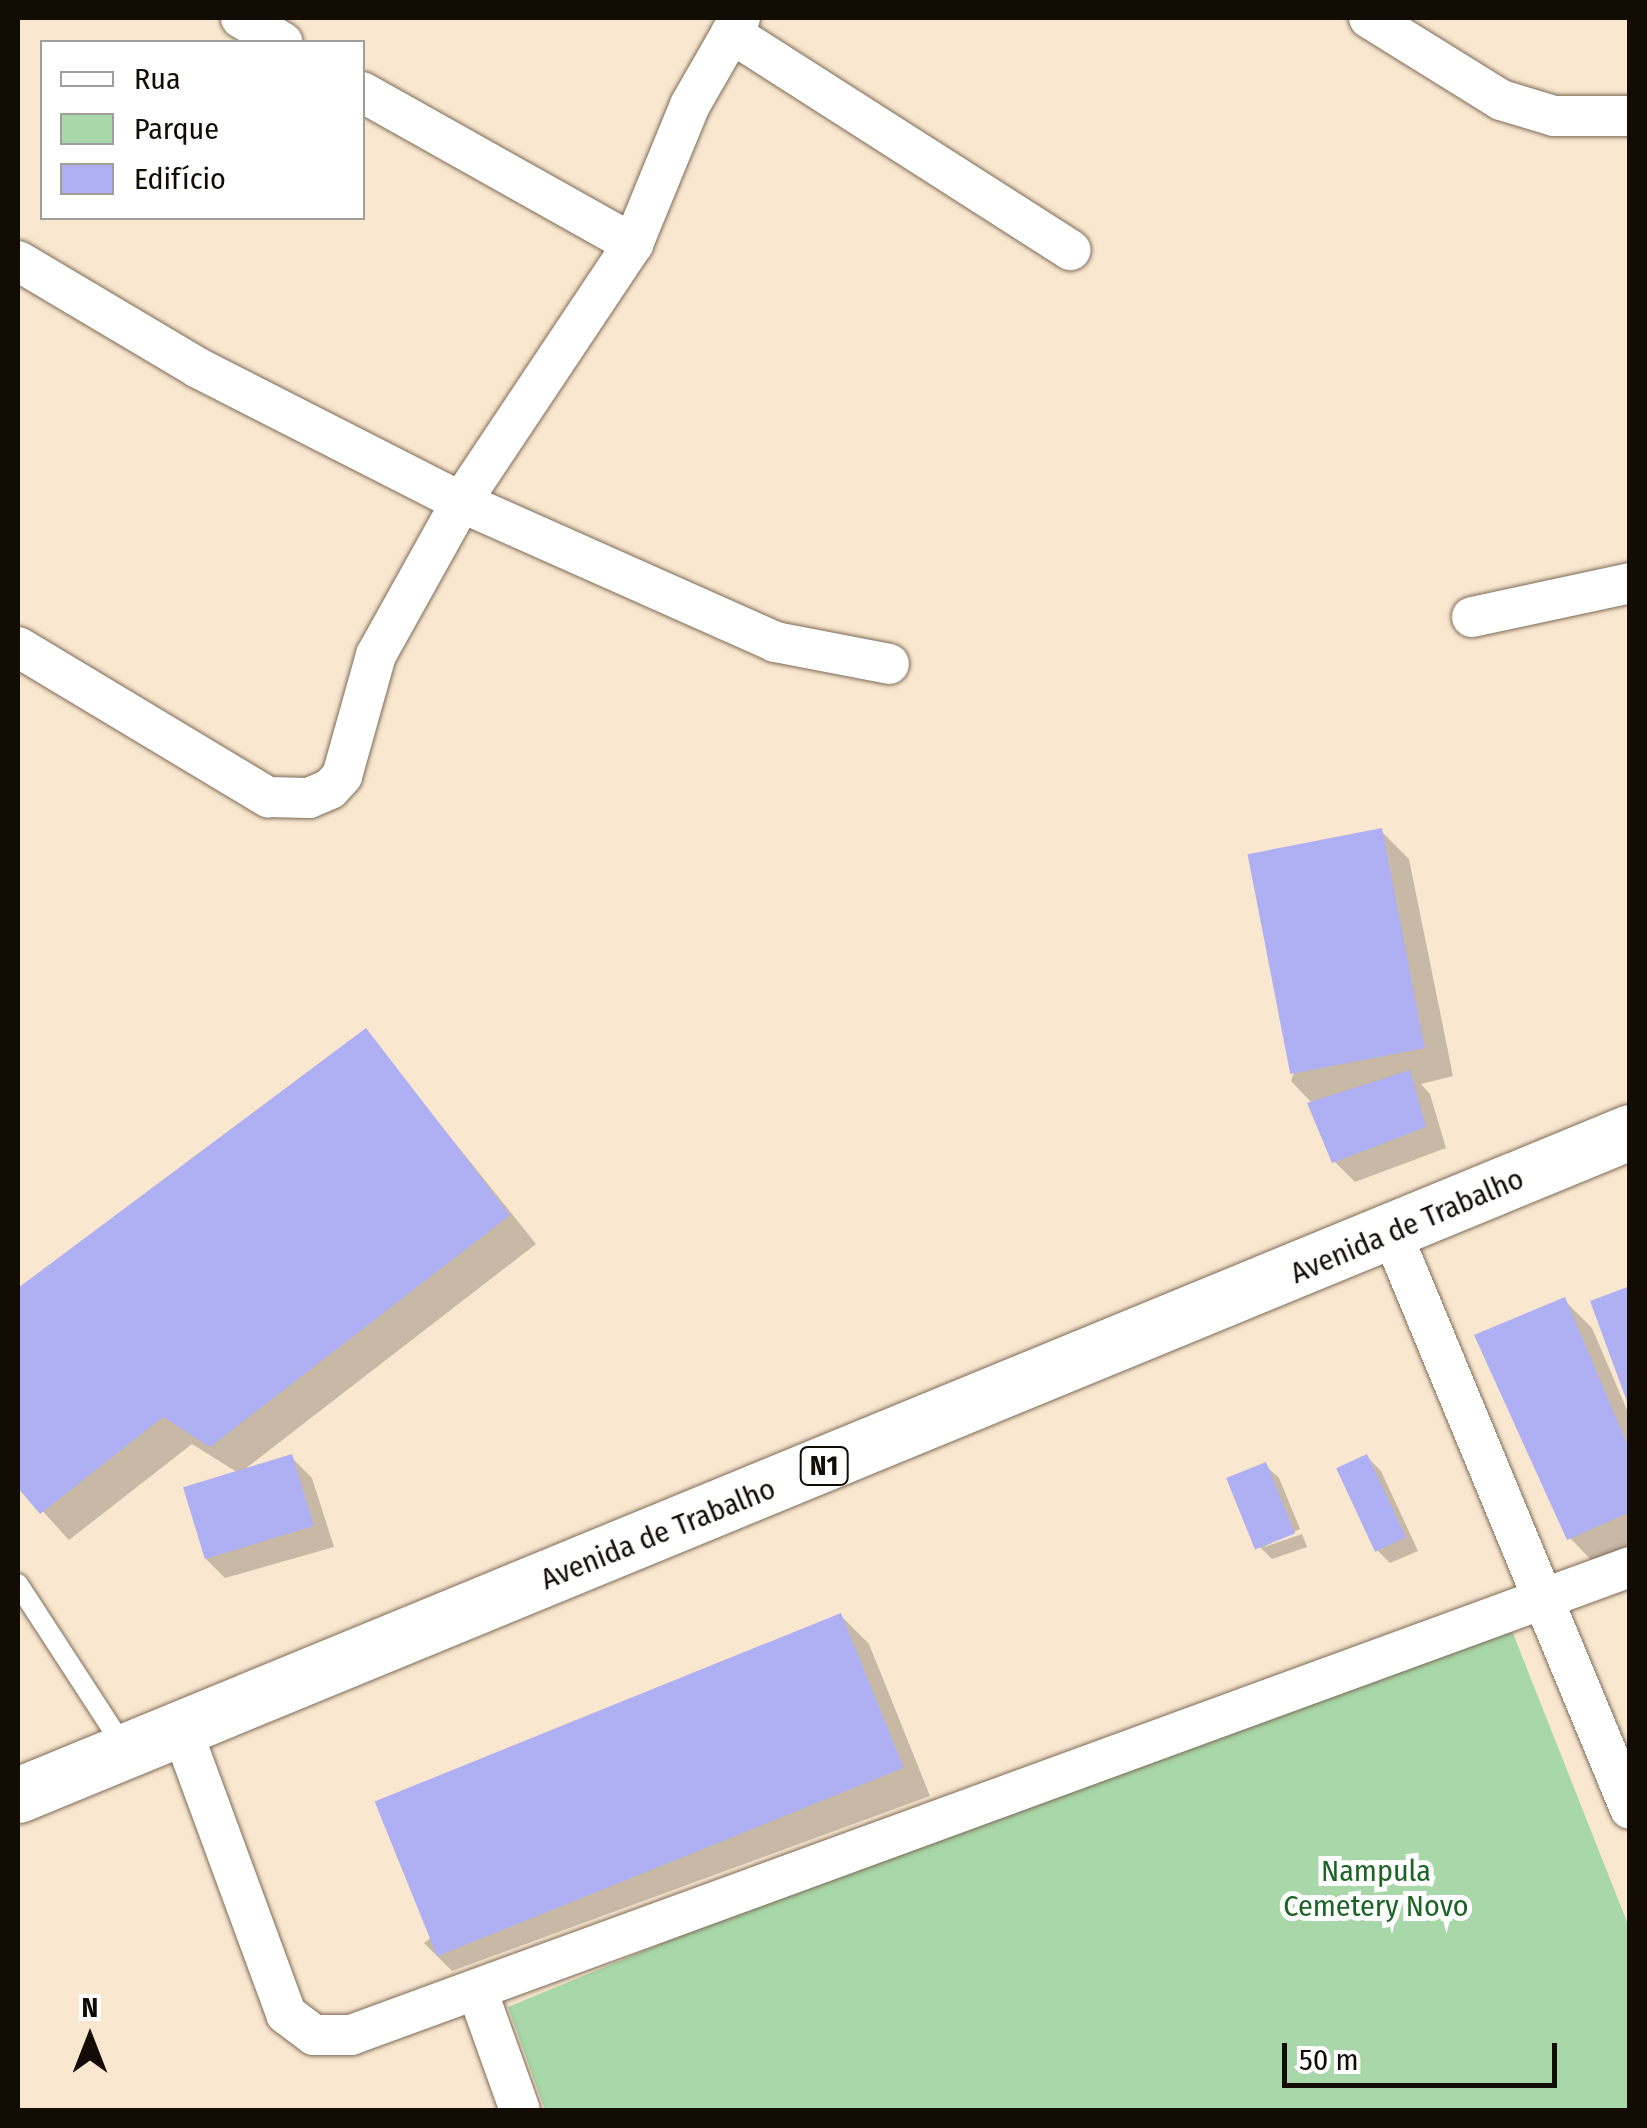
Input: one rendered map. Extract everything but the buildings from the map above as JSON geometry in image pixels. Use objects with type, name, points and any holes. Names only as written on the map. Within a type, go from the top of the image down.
[{"type":"highway","name":"Avenida de Trabalho","points":[[18,1796],[1392,1234],[1630,1132]]},
{"type":"street","points":[[242,18],[279,40]]},
{"type":"street","points":[[1369,18],[1501,100],[1554,116],[1630,116]]},
{"type":"street","points":[[18,647],[268,797],[310,798],[342,776],[366,675],[460,502],[633,244],[684,118],[736,25],[1070,250]]},
{"type":"street","points":[[365,94],[633,244]]},
{"type":"street","points":[[18,261],[198,368],[460,502],[746,631],[888,664]]},
{"type":"street","points":[[1472,617],[1630,584]]},
{"type":"street","points":[[1392,1234],[1630,1809]]},
{"type":"street","points":[[181,1728],[286,2014],[314,2034],[351,2035],[478,1993],[1034,1782],[1630,1567]]},
{"type":"street","points":[[478,1993],[520,2110]]},
{"type":"lane","points":[[18,1584],[126,1751]]},
{"type":"green space","name":"Nampula Cemetery Novo","points":[[1499,1598],[1629,1927],[1629,2110],[545,2110],[508,2007]]}]
